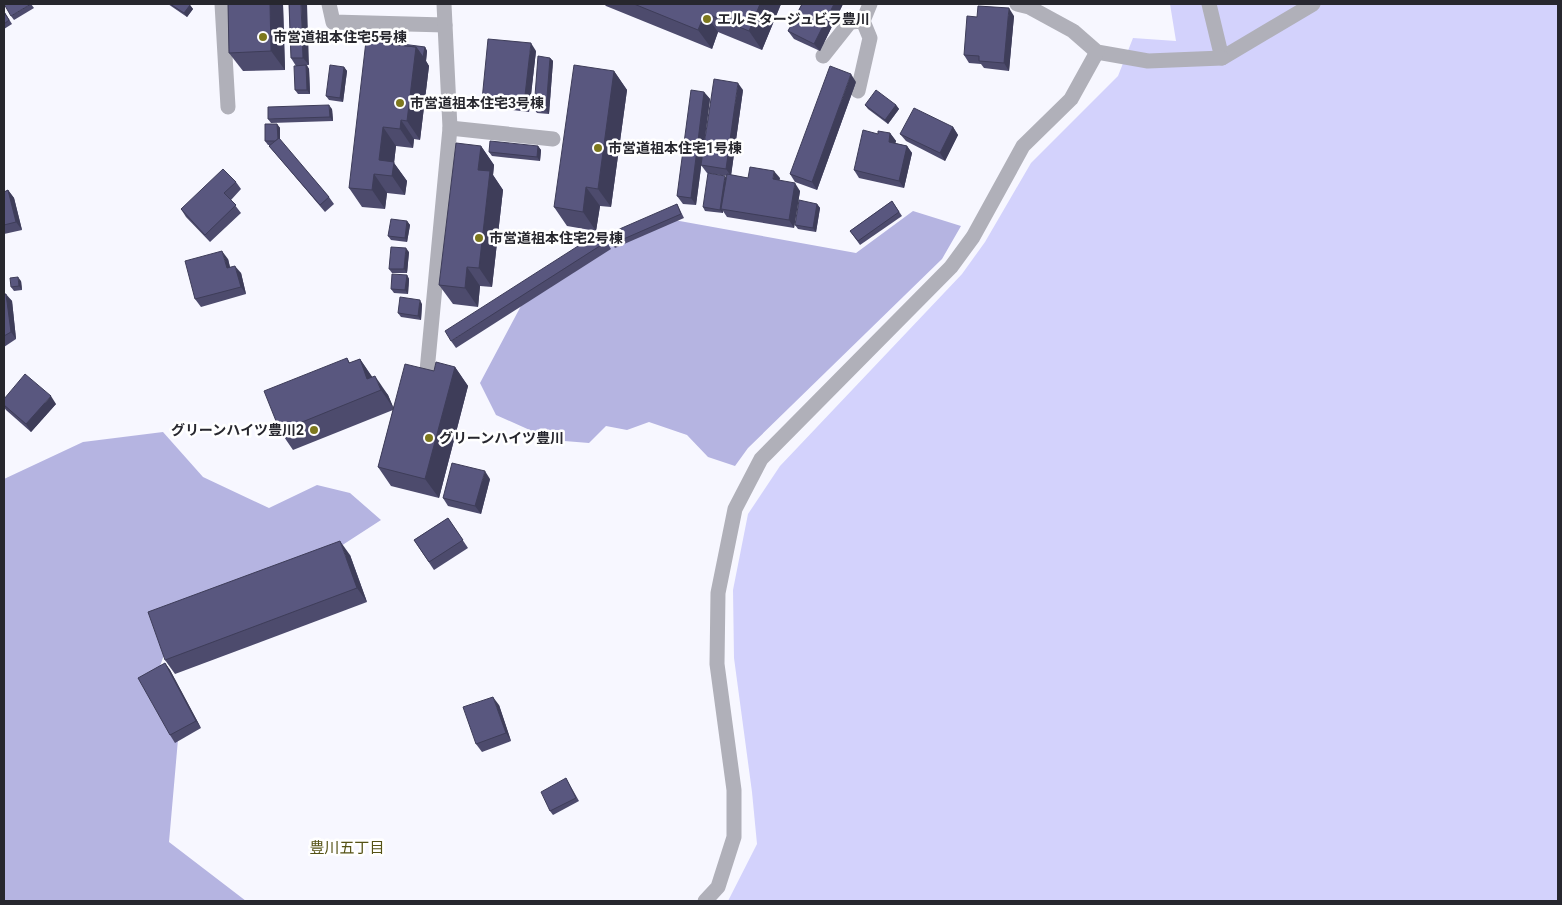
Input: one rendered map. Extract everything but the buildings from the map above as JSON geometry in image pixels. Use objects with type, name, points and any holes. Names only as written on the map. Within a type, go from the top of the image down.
[{"type":"street","points":[[222,4],[228,107]]},
{"type":"street","points":[[329,4],[333,22],[445,25]]},
{"type":"street","points":[[427,371],[450,128],[444,4]]},
{"type":"street","points":[[858,91],[870,38],[863,21],[870,4]]},
{"type":"street","points":[[1017,4],[1029,8],[1073,31],[1097,52],[1148,61],[1222,58],[1312,4]]},
{"type":"street","points":[[1209,4],[1222,58]]},
{"type":"street","points":[[822,56],[850,22],[863,21]]},
{"type":"street","points":[[705,901],[718,887],[734,837],[734,790],[717,664],[718,593],[735,509],[761,459],[951,267],[973,237],[1022,146],[1071,99],[1097,52]]},
{"type":"street","points":[[450,128],[553,139]]},
{"type":"shaded area","points":[[1170,4],[1558,4],[1558,901],[728,901],[757,844],[734,658],[733,590],[748,514],[780,466],[962,274],[985,242],[1031,163],[1118,76],[1133,38],[1176,41]]},
{"type":"shaded area","points":[[913,211],[961,226],[942,259],[748,448],[735,466],[708,457],[687,435],[649,422],[627,430],[606,426],[589,443],[552,440],[496,415],[480,383],[522,304],[580,257],[663,218],[856,253]]},
{"type":"shaded area","points":[[163,432],[203,477],[269,508],[317,485],[350,493],[381,520],[270,592],[176,621],[159,669],[179,728],[169,842],[246,901],[4,901],[4,479],[83,442]]},
{"type":"place","name":"エルミタージュビラ豊川","points":[[707,19]]},
{"type":"place","name":"市営道祖本住宅5号棟","points":[[263,37]]},
{"type":"place","name":"市営道祖本住宅3号棟","points":[[400,103]]},
{"type":"place","name":"市営道祖本住宅1号棟","points":[[598,148]]},
{"type":"place","name":"市営道祖本住宅2号棟","points":[[479,238]]},
{"type":"place","name":"グリーンハイツ豊川2","points":[[314,430]]},
{"type":"place","name":"グリーンハイツ豊川","points":[[429,438]]},
{"type":"district","name":"豊川五丁目","points":[[347,848]]}]
